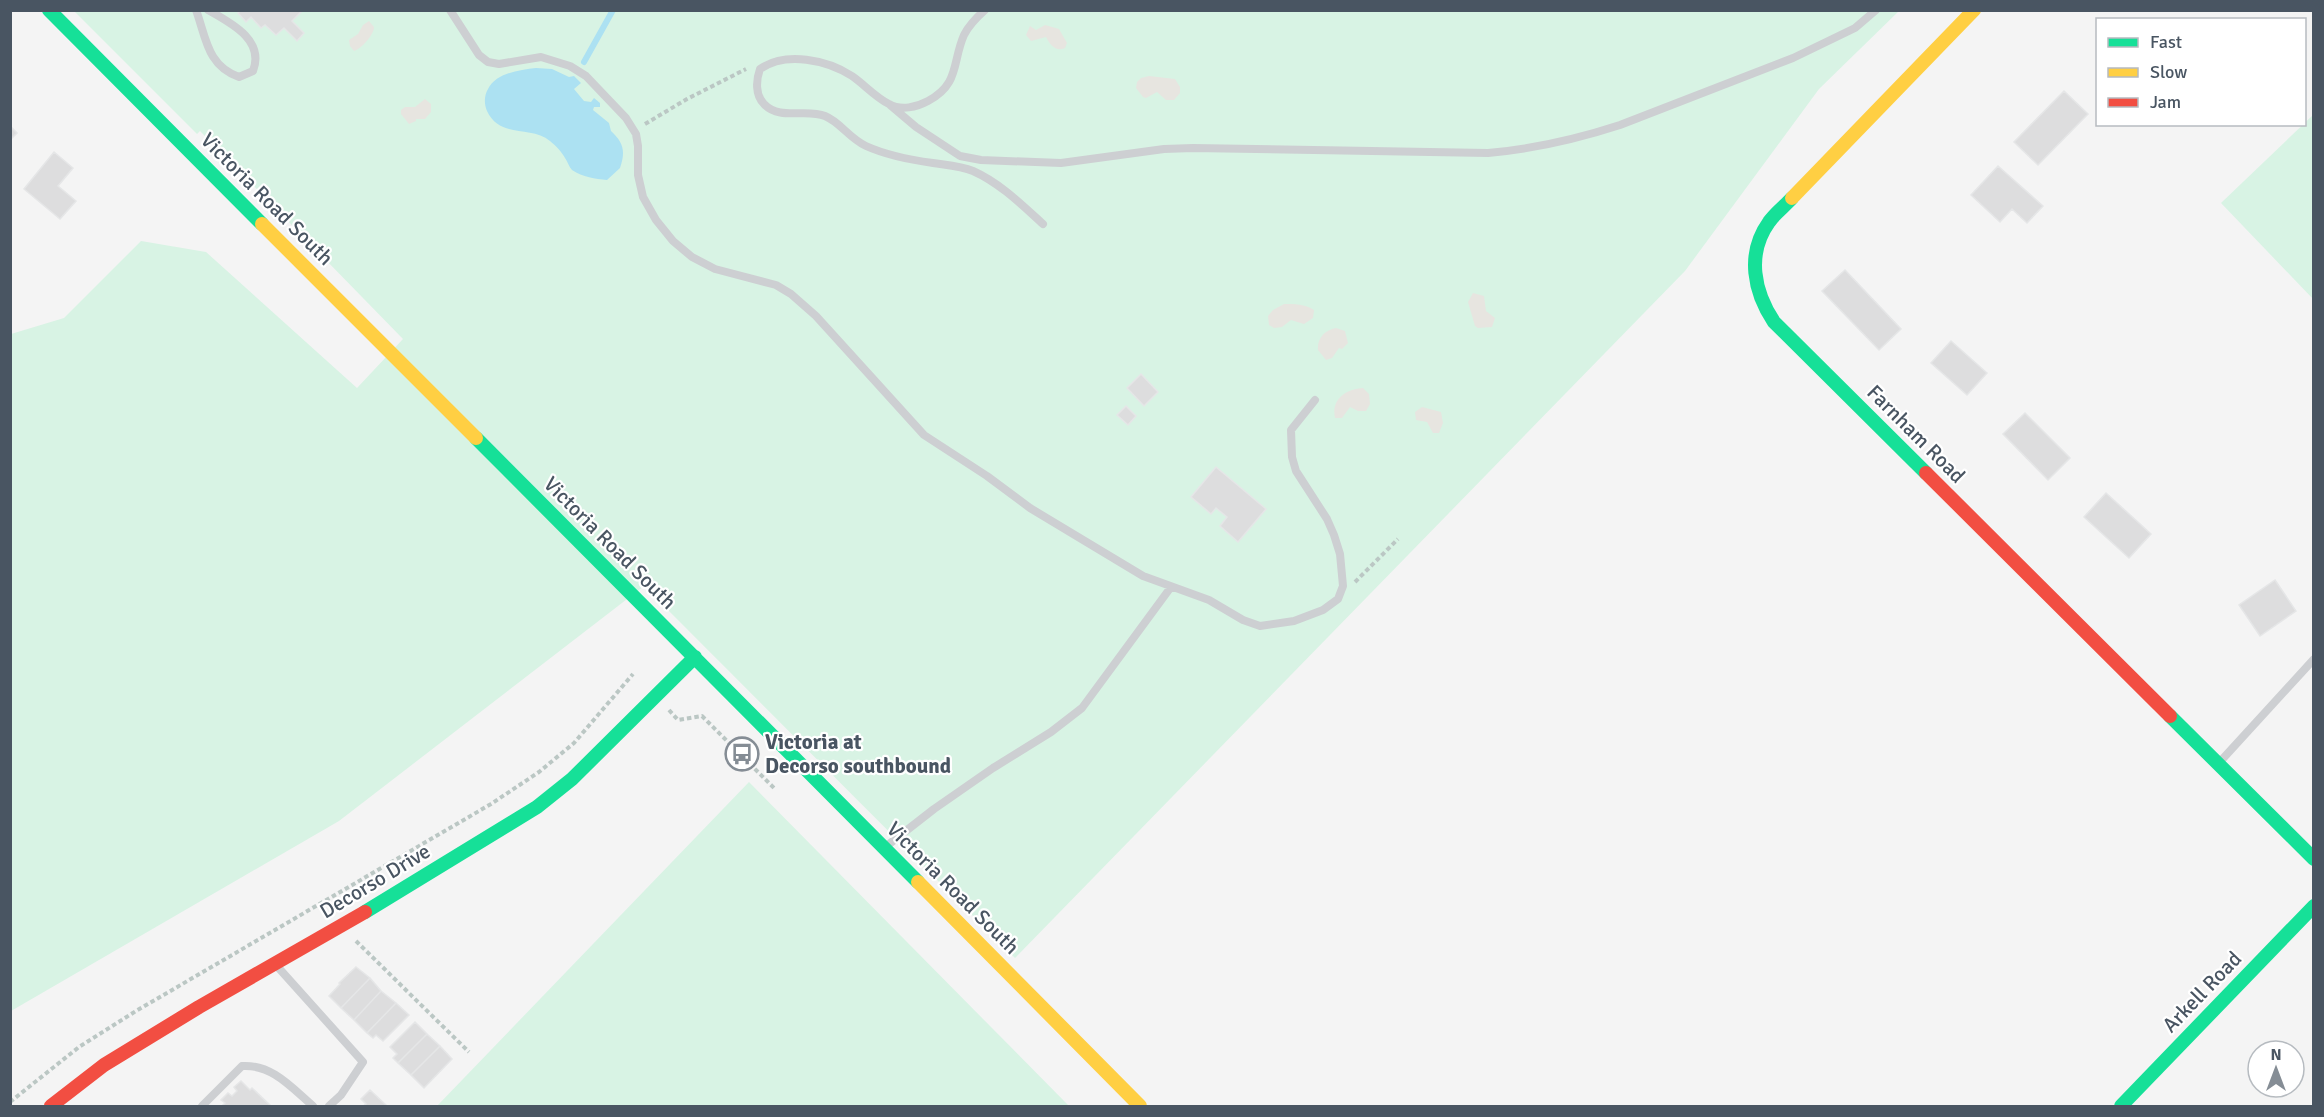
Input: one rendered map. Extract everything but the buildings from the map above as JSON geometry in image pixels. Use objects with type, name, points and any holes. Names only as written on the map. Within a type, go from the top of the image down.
[{"type":"street","name":"Victoria Road South","points":[[49,10],[695,657],[1140,1107]]},
{"type":"street","name":"Farnham Road","points":[[1974,10],[1769,222],[1754,256],[1754,273],[1762,306],[1783,331],[2313,859]]},
{"type":"street","name":"Decorso Drive","points":[[51,1107],[104,1065],[199,1007],[342,927],[537,807],[572,779],[695,657]]},
{"type":"street","name":"Arkell Road","points":[[2121,1107],[2313,906]]},
{"type":"lane","points":[[196,10],[201,32],[211,55],[230,74],[239,77],[253,71],[257,56],[254,45],[232,23],[208,10]]},
{"type":"lane","points":[[450,10],[479,55],[488,62],[499,64],[542,57],[570,66],[586,76],[626,118],[634,131],[638,146],[638,175],[643,197],[656,220],[673,241],[693,257],[715,269],[776,285],[791,294],[816,316],[924,435],[987,476],[1030,508],[1143,576],[1209,600],[1243,620],[1260,626],[1274,626],[1311,615],[1338,599],[1343,586],[1340,554],[1327,519],[1296,471],[1290,444],[1291,430],[1315,400]]},
{"type":"lane","points":[[890,105],[908,108],[917,106],[942,91],[955,72],[964,34],[971,23],[986,10]]},
{"type":"lane","points":[[1043,224],[1013,198],[973,171],[894,155],[867,146],[846,133],[832,119],[818,113],[787,113],[772,110],[762,103],[757,90],[760,69],[777,61],[798,59],[839,69],[951,151],[960,156],[981,160],[1061,163],[1147,151],[1193,148],[1488,153],[1512,151],[1591,134],[1620,125],[1793,58],[1855,28],[1876,10]]},
{"type":"lane","points":[[884,848],[934,809],[993,768],[1052,732],[1082,708],[1171,587]]},
{"type":"lane","points":[[2218,764],[2313,659]]},
{"type":"lane","points":[[275,965],[363,1062],[341,1095],[329,1107]]},
{"type":"lane","points":[[201,1107],[242,1066],[253,1065],[274,1072],[313,1107]]},
{"type":"path","points":[[634,131],[740,71],[777,61]]},
{"type":"path","points":[[1338,599],[1398,539]]},
{"type":"path","points":[[10,1102],[79,1047],[126,1017],[491,804],[539,772],[574,743],[633,674]]},
{"type":"path","points":[[668,710],[678,720],[702,716],[776,790]]},
{"type":"path","points":[[342,927],[469,1052]]},
{"type":"green space","points":[[74,11],[1899,11],[1819,89],[1685,271],[1015,958],[644,586],[339,821],[11,1011],[11,334],[64,318],[141,241],[206,252],[357,388],[403,339],[200,131],[197,134]]},
{"type":"green space","points":[[2313,115],[2313,299],[2221,203],[2302,126],[2306,126],[2306,122]]},
{"type":"green space","points":[[749,782],[1069,1106],[437,1106]]},
{"type":"sand","points":[[369,21],[374,27],[370,38],[354,51],[349,40],[358,34],[363,25]]},
{"type":"sand","points":[[1045,25],[1059,29],[1067,43],[1065,48],[1054,47],[1046,37],[1031,41],[1026,35],[1030,26],[1036,30]]},
{"type":"sand","points":[[1149,76],[1175,79],[1180,87],[1180,93],[1174,100],[1166,100],[1157,92],[1146,98],[1143,97],[1136,88],[1137,82]]},
{"type":"sand","points":[[425,99],[431,104],[431,112],[425,119],[416,119],[409,124],[401,114],[401,110],[405,107],[415,107]]},
{"type":"sand","points":[[1473,293],[1484,296],[1486,311],[1495,318],[1492,327],[1478,328],[1475,326],[1468,302]]},
{"type":"sand","points":[[1284,304],[1311,308],[1314,310],[1313,318],[1304,324],[1291,320],[1282,327],[1274,328],[1269,325],[1268,316]]},
{"type":"sand","points":[[1336,328],[1345,331],[1348,343],[1342,349],[1339,348],[1332,358],[1326,360],[1318,350],[1320,338]]},
{"type":"sand","points":[[1363,388],[1369,394],[1370,404],[1366,411],[1358,411],[1350,407],[1342,418],[1335,418],[1335,405],[1341,396],[1351,390]]},
{"type":"sand","points":[[1422,407],[1441,412],[1443,423],[1439,433],[1433,433],[1427,422],[1416,420],[1415,412]]},
{"type":"water","points":[[536,68],[552,69],[569,77],[574,76],[581,83],[574,89],[584,101],[591,102],[594,98],[600,103],[600,107],[594,107],[593,110],[609,123],[611,131],[621,143],[623,152],[620,168],[607,180],[576,172],[571,169],[562,153],[550,141],[542,136],[508,129],[493,120],[487,111],[486,94],[496,79],[515,71]]},
{"type":"waterway","points":[[584,62],[613,10]]},
{"type":"traffic: fast","points":[[49,10],[262,224]]},
{"type":"traffic: fast","points":[[1792,198],[1769,222],[1757,247],[1755,273],[1767,310],[1774,322],[1926,473]]},
{"type":"traffic: fast","points":[[476,438],[918,882]]},
{"type":"traffic: fast","points":[[365,912],[537,807],[572,779],[695,657]]},
{"type":"traffic: fast","points":[[2170,716],[2314,859]]},
{"type":"traffic: fast","points":[[2121,1106],[2314,906]]},
{"type":"traffic: slow","points":[[1792,198],[1974,10]]},
{"type":"traffic: slow","points":[[262,224],[476,438]]},
{"type":"traffic: slow","points":[[918,882],[1140,1106]]},
{"type":"traffic: jam","points":[[1926,473],[2170,716]]},
{"type":"traffic: jam","points":[[51,1106],[104,1065],[199,1007],[365,912]]},
{"type":"place","name":"Victoria at Decorso southbound","points":[[742,754]]}]
